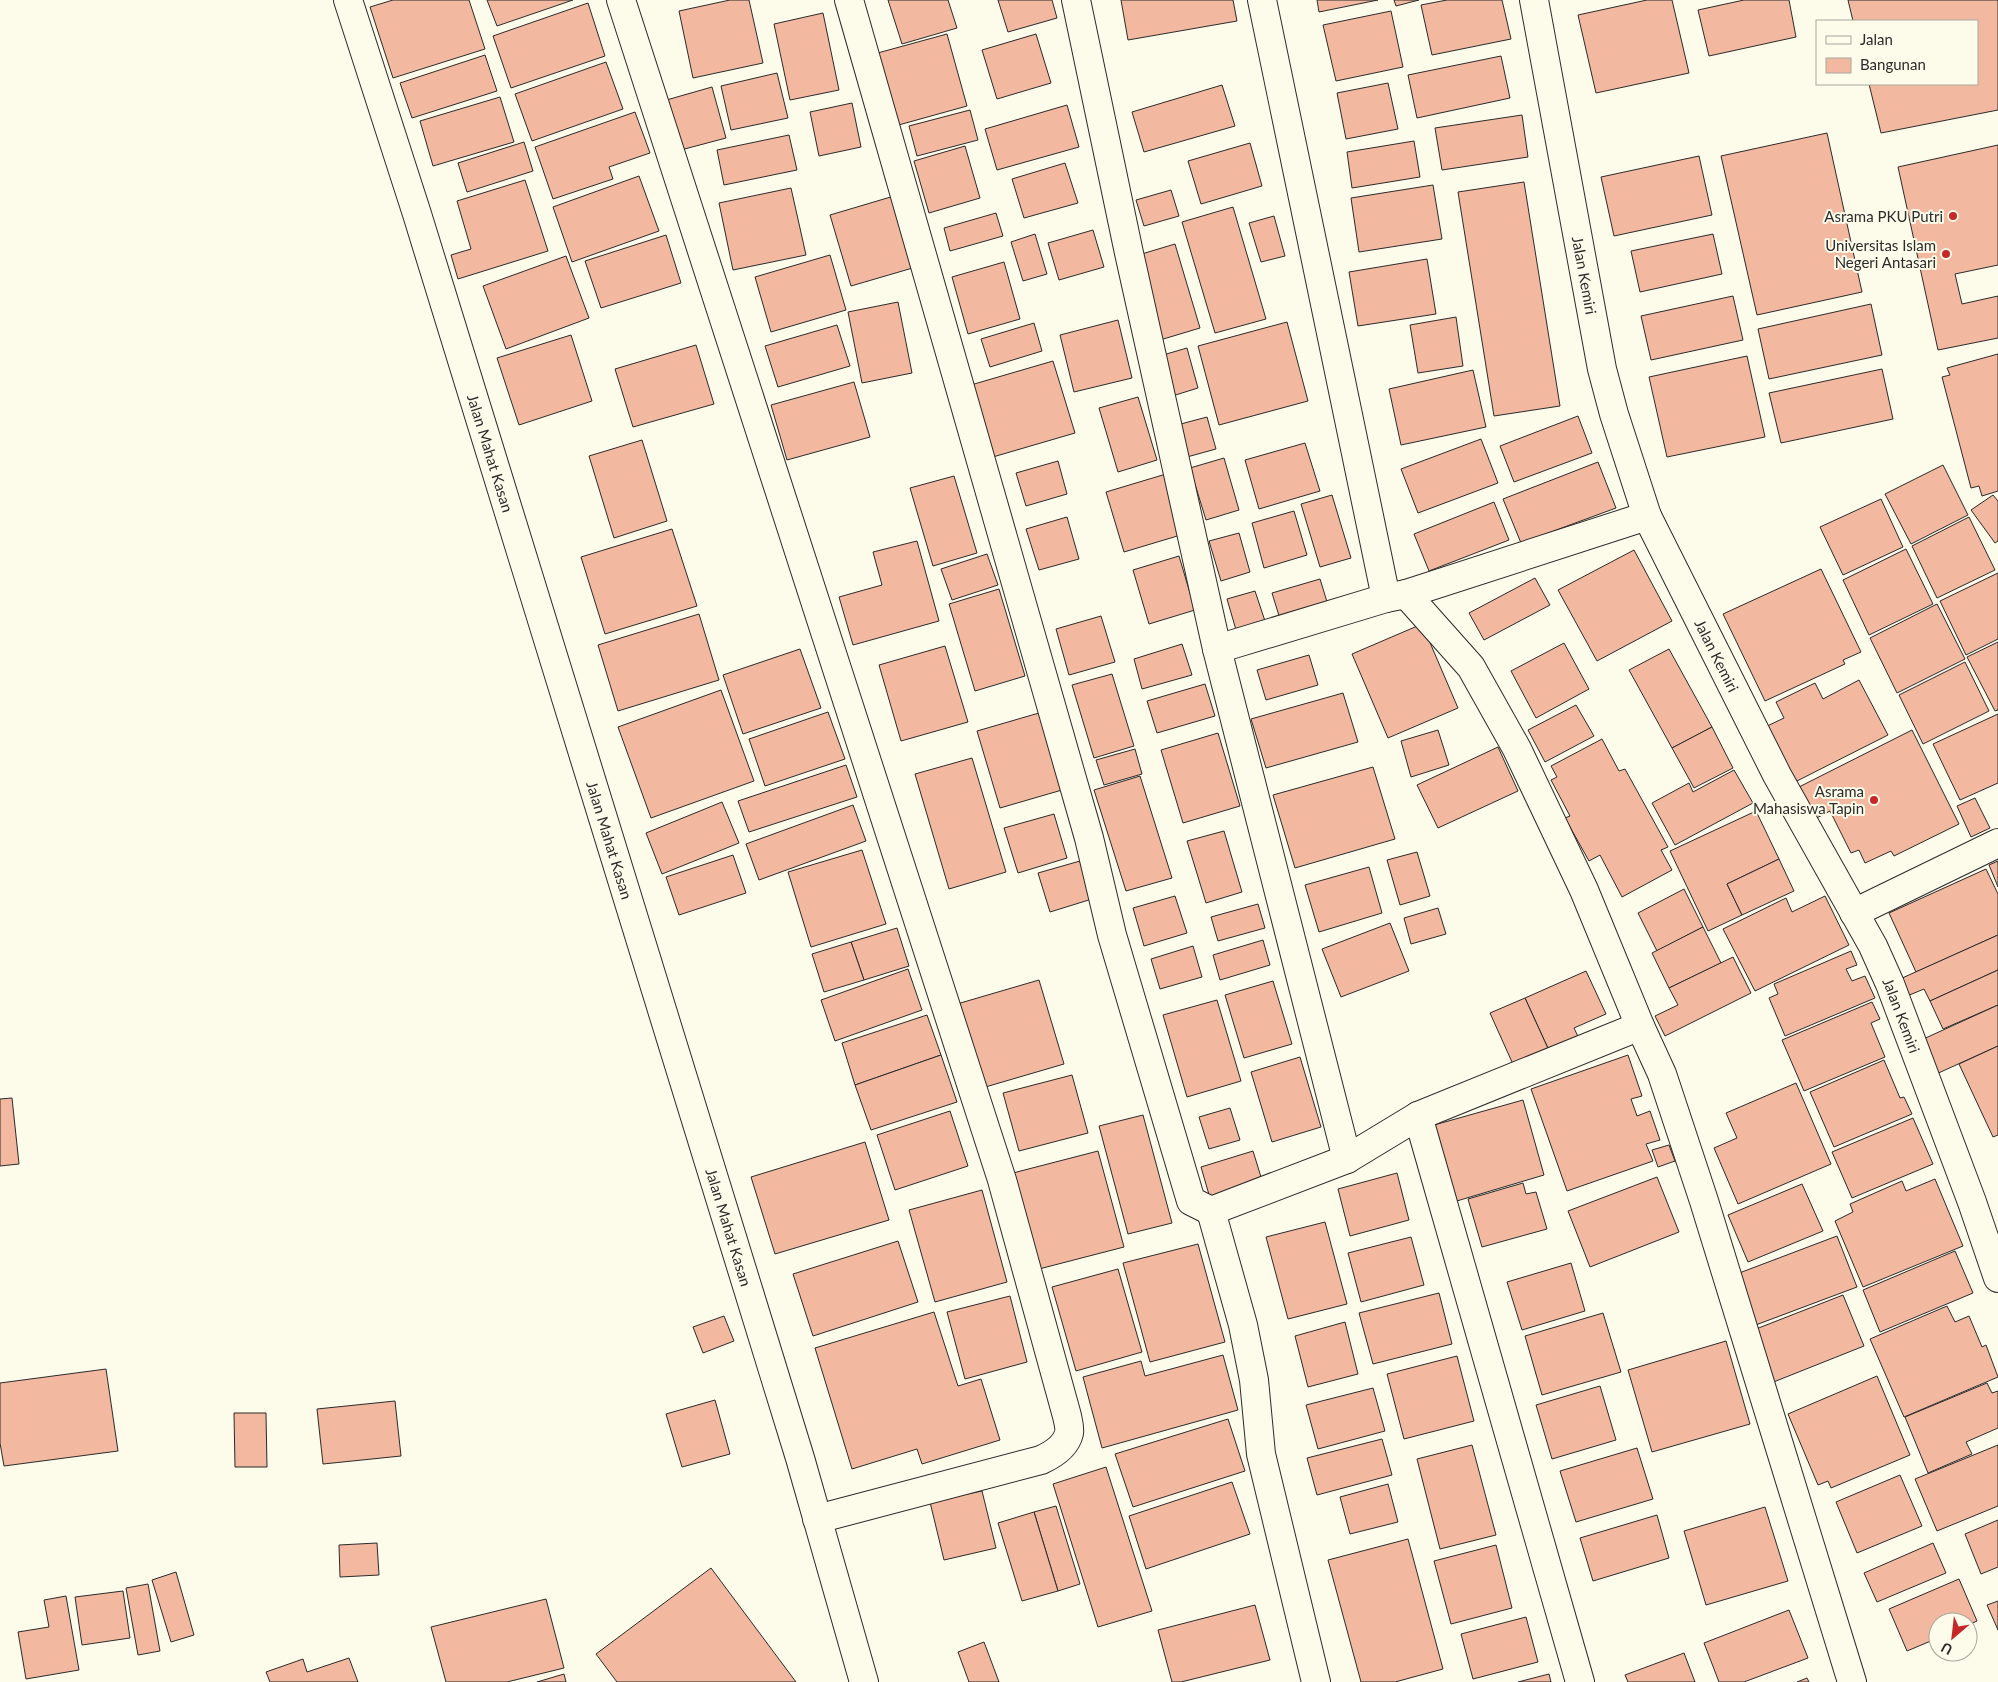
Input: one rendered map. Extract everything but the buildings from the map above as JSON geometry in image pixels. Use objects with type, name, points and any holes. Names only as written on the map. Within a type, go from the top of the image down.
[{"type":"street","name":"Jalan Mahat Kasan","points":[[348,0],[417,214],[817,1519],[864,1682]]},
{"type":"street","points":[[621,0],[1002,1180],[1067,1416],[1069,1432],[1064,1443],[1052,1455],[1041,1460],[817,1519]]},
{"type":"street","points":[[850,0],[1086,829],[1112,935],[1191,1201],[1211,1211],[1347,1159],[1418,1116],[1640,1026]]},
{"type":"street","points":[[1076,0],[1129,253],[1217,649],[1347,1159]]},
{"type":"street","points":[[1262,0],[1396,596],[1471,666],[1516,750],[1584,890],[1640,1026],[1662,1074],[1704,1201],[1852,1682]]},
{"type":"street","name":"Jalan Kemiri","points":[[1534,0],[1602,369],[1614,414],[1647,516],[1777,774],[1873,946],[1890,984],[1972,1202],[1998,1278]]},
{"type":"street","points":[[1217,649],[1396,596],[1647,516]]},
{"type":"street","points":[[1854,913],[1998,843]]},
{"type":"street","points":[[1418,1116],[1580,1682]]},
{"type":"street","points":[[1211,1211],[1243,1325],[1254,1380],[1261,1454],[1316,1682]]},
{"type":"place","name":"Asrama PKU Putri","points":[[1953,216]]},
{"type":"place","name":"Universitas Islam Negeri Antasari","points":[[1946,254]]},
{"type":"place","name":"Asrama Mahasiswa Tapin","points":[[1874,800]]}]
